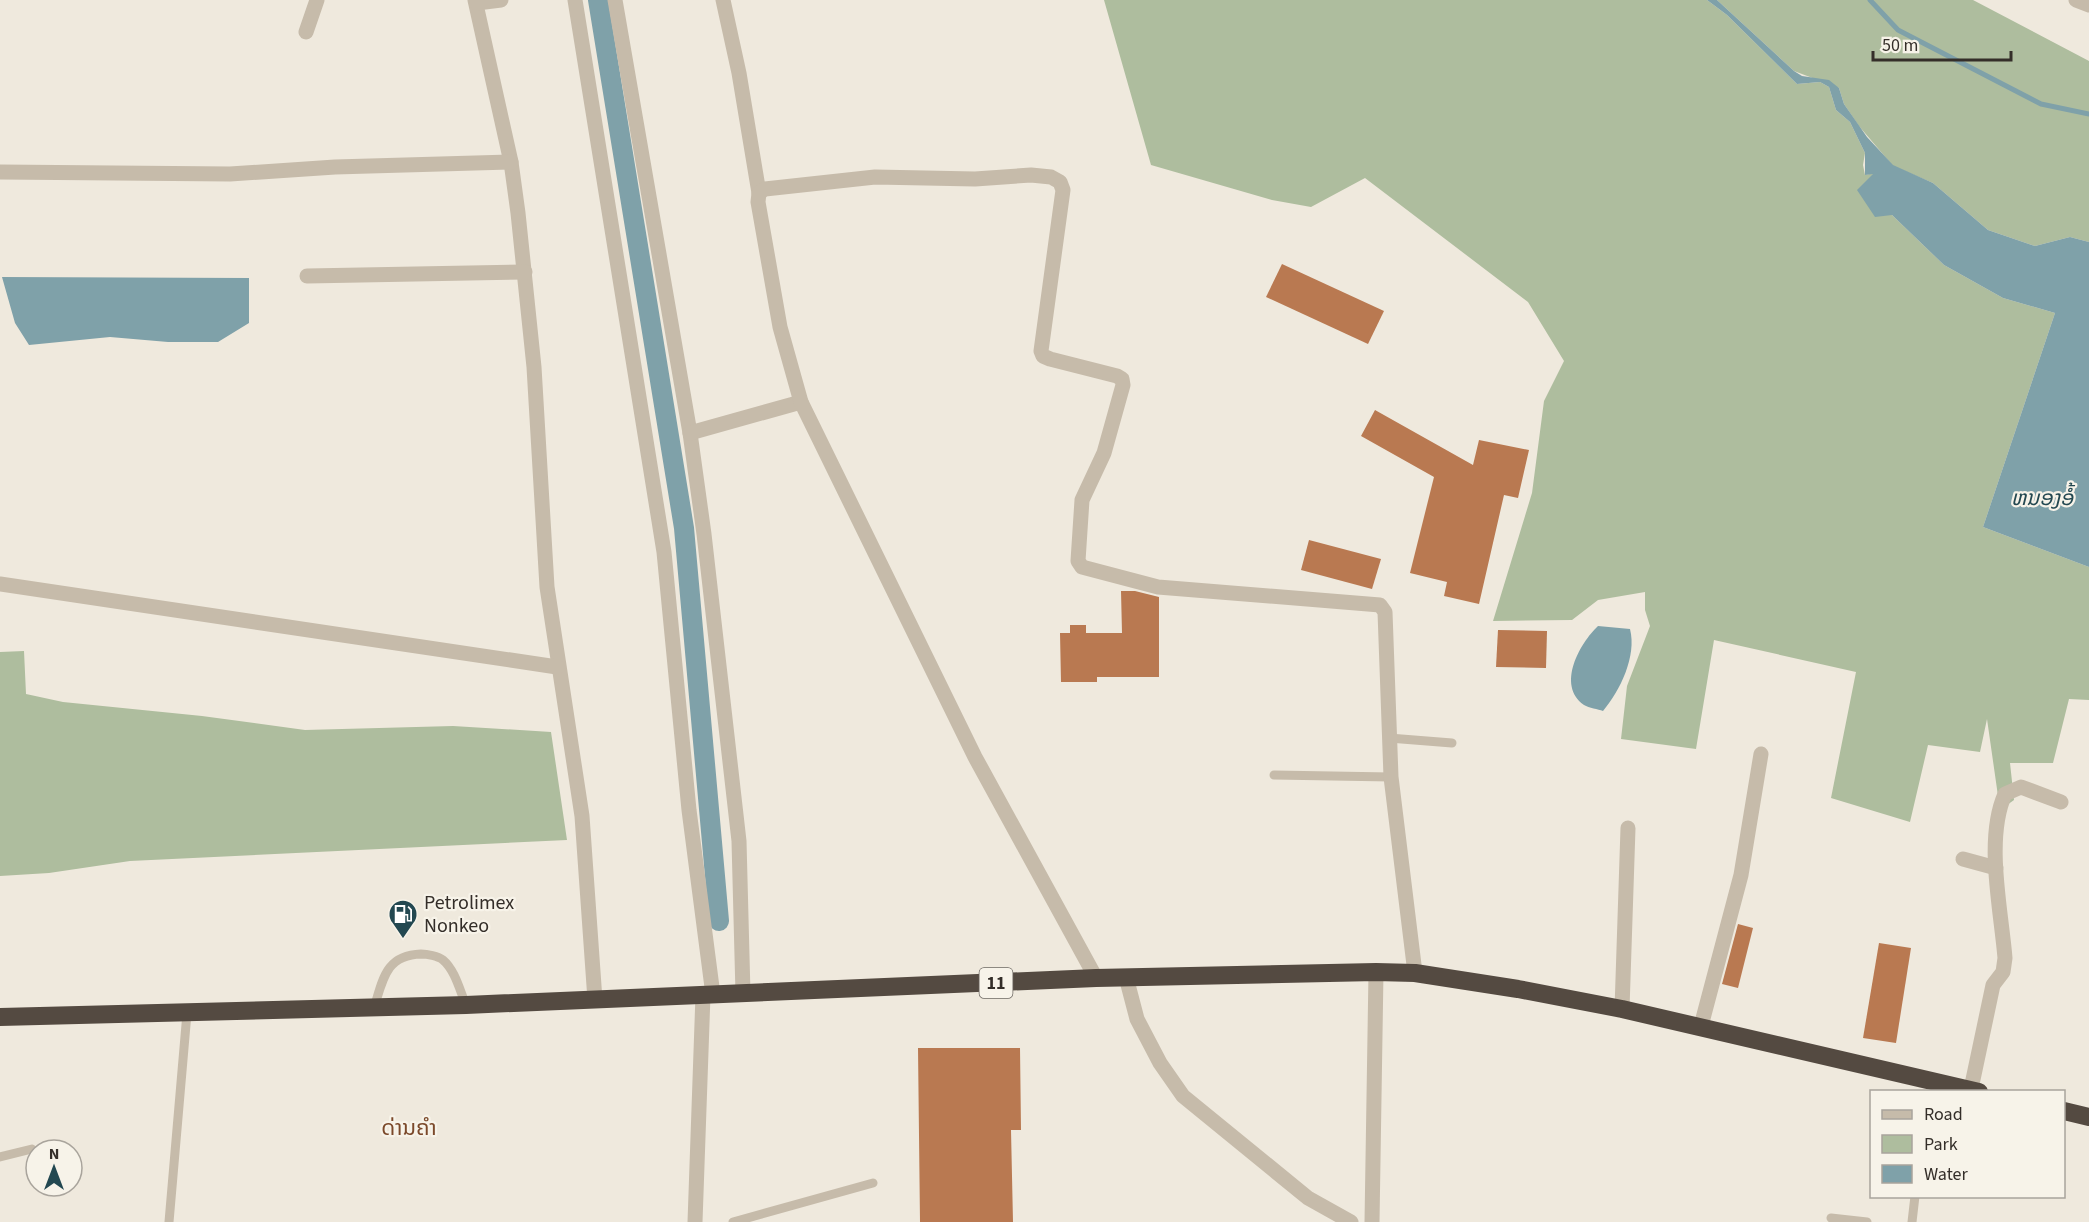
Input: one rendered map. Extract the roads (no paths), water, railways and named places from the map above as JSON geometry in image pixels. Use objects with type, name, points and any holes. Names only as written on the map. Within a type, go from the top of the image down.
[{"type":"highway","name":"11","points":[[0,1017],[466,1005],[1095,978],[1376,972],[1415,974],[1518,989],[1622,1008],[1701,1026],[1928,1087],[1975,1090]]},
{"type":"highway","points":[[2065,1111],[2089,1117]]},
{"type":"street","points":[[306,32],[317,0]]},
{"type":"street","points":[[501,0],[476,2],[511,162],[525,272],[534,367],[547,587],[557,667],[575,758],[582,816],[595,1000]]},
{"type":"street","points":[[575,0],[664,552],[708,995],[695,1222]]},
{"type":"street","points":[[615,0],[690,433],[727,720],[739,841],[743,994]]},
{"type":"street","points":[[723,0],[740,73],[759,193],[758,202],[780,327],[801,402],[975,757],[1095,978]]},
{"type":"street","points":[[2076,0],[2089,5]]},
{"type":"street","points":[[0,172],[230,174],[335,167],[511,162]]},
{"type":"street","points":[[759,193],[765,189],[875,177],[975,179],[1031,175],[1051,177],[1060,182],[1063,190],[1041,351],[1043,356],[1050,359],[1117,376],[1122,379],[1123,385],[1104,453],[1082,500],[1078,561],[1082,567],[1158,586],[1380,605],[1385,612],[1391,777],[1415,974]]},
{"type":"street","points":[[307,276],[525,272]]},
{"type":"street","points":[[690,433],[801,402]]},
{"type":"street","points":[[0,584],[557,667]]},
{"type":"street","points":[[1701,1026],[1740,875],[1761,754]]},
{"type":"street","points":[[1975,1090],[1993,985],[2003,972],[2005,958],[1996,868],[1997,812],[2005,794],[2021,787],[2061,802]]},
{"type":"street","points":[[1622,1008],[1628,828]]},
{"type":"street","points":[[1963,859],[1996,868]]},
{"type":"street","points":[[1372,1222],[1376,972]]},
{"type":"street","points":[[1126,977],[1137,1019],[1160,1063],[1183,1096],[1308,1198],[1351,1222]]},
{"type":"lane","points":[[1389,738],[1452,743]]},
{"type":"lane","points":[[1274,775],[1391,777]]},
{"type":"lane","points":[[374,1008],[385,974],[395,961],[405,955],[426,954],[442,959],[453,974],[466,1005]]},
{"type":"lane","points":[[169,1222],[187,1013]]},
{"type":"lane","points":[[0,1157],[24,1151]]},
{"type":"lane","points":[[733,1222],[873,1183]]},
{"type":"lane","points":[[1911,1222],[1915,1198]]},
{"type":"lane","points":[[1831,1218],[1867,1222]]},
{"type":"water","name":"ຫນອງອໍ້","points":[[1707,0],[1717,0],[1794,71],[1802,76],[1829,80],[1839,88],[1844,104],[1867,137],[1893,165],[1933,183],[1988,230],[2035,246],[2070,237],[2089,242],[2089,567],[1983,527],[2055,313],[2003,298],[1944,265],[1892,215],[1875,217],[1857,190],[1873,174],[1865,175],[1865,153],[1850,122],[1836,110],[1829,87],[1820,82],[1797,84],[1727,15]]},
{"type":"water","points":[[2,277],[249,278],[249,323],[218,342],[168,342],[110,337],[29,345],[15,323]]},
{"type":"water","points":[[1598,626],[1630,629],[1632,639],[1626,673],[1603,711],[1584,705],[1576,697],[1571,676],[1578,653]]},
{"type":"waterway","points":[[598,0],[684,528],[719,921]]},
{"type":"waterway","points":[[1870,0],[1898,30],[2041,104],[2089,114]]},
{"type":"place","name":"Petrolimex Nonkeo","points":[[403,940]]},
{"type":"district","name":"ດ່ານຄໍາ","points":[[409,1128]]}]
